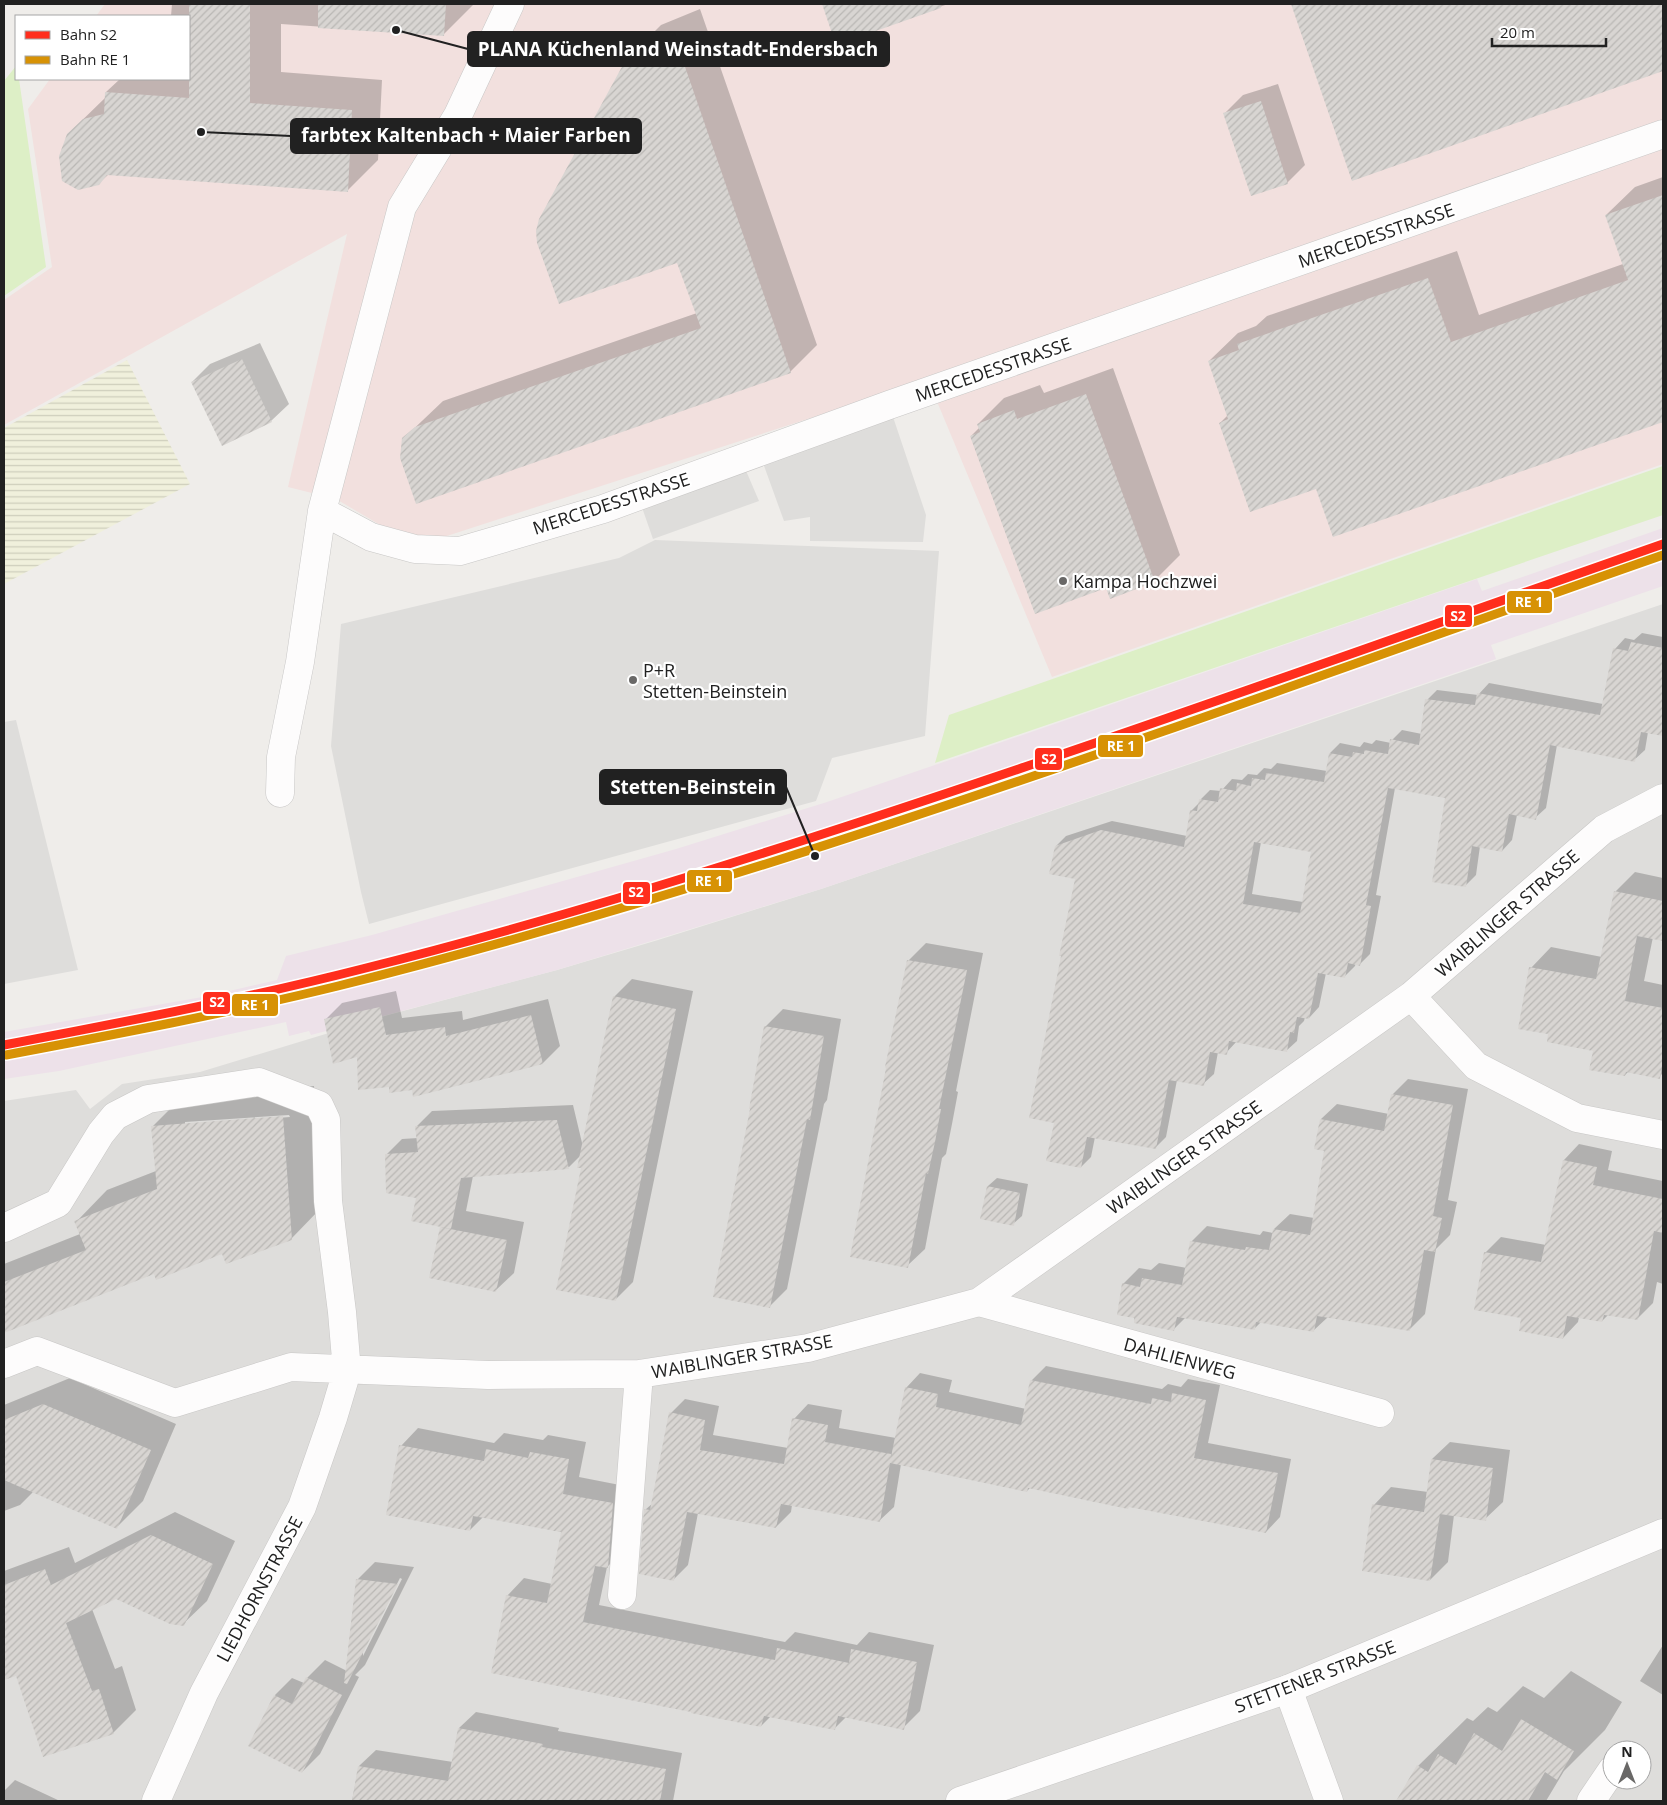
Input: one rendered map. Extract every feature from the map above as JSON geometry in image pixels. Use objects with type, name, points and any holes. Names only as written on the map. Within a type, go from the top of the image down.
[{"type":"street","points":[[280,793],[281,757],[300,662],[322,511],[402,207],[458,115],[510,4]]},
{"type":"street","name":"MERCEDESSTRASSE","points":[[322,511],[370,537],[415,550],[460,551],[603,509],[889,405],[1663,134]]},
{"type":"street","name":"WAIBLINGER STRASSE","points":[[347,1370],[488,1375],[639,1374],[808,1348],[979,1302],[1411,996],[1604,829],[1663,798]]},
{"type":"street","points":[[1411,996],[1476,1066],[1577,1118],[1663,1135]]},
{"type":"street","name":"LIEDHORNSTRASSE","points":[[4,1228],[58,1203],[101,1134],[115,1116],[148,1098],[259,1082],[319,1105],[326,1120],[328,1202],[342,1312],[347,1370],[333,1418],[302,1506],[204,1693],[156,1801]]},
{"type":"street","name":"DAHLIENWEG","points":[[979,1302],[1380,1413]]},
{"type":"street","points":[[4,1364],[37,1352],[175,1403],[291,1367],[347,1370]]},
{"type":"street","name":"WAIBLINGER STRASSE","points":[[622,1595],[639,1374]]},
{"type":"street","name":"STETTENER STRASSE","points":[[960,1801],[1288,1689],[1663,1533]]},
{"type":"street","points":[[1288,1689],[1328,1801]]},
{"type":"street","points":[[1591,1801],[1602,1785]]},
{"type":"shaded area","points":[[105,4],[1663,4],[1663,464],[1052,677],[928,380],[416,546],[336,499],[288,487],[347,234],[4,425],[4,300],[52,267],[28,109],[49,80],[190,80],[190,15],[97,15]]},
{"type":"shaded area","points":[[889,405],[926,515],[923,542],[810,541],[810,517],[784,521],[759,452]]},
{"type":"shaded area","points":[[741,459],[759,501],[653,539],[638,496]]},
{"type":"shaded area","points":[[1663,528],[1663,586],[1491,645],[1496,659],[821,889],[557,970],[311,1035],[309,1031],[289,1036],[286,1022],[59,1071],[4,1079],[4,1032],[208,996],[277,980],[286,956],[372,935],[676,849],[827,802],[1477,579],[1482,591]]},
{"type":"shaded area","name":"P+R Stetten-Beinstein","points":[[655,540],[939,551],[925,736],[832,758],[816,801],[369,924],[331,746],[341,624],[619,558]]},
{"type":"shaded area","points":[[1663,604],[1663,1801],[4,1801],[4,1101],[76,1090],[90,1109],[122,1084],[200,1072],[388,1015],[557,970],[821,889]]},
{"type":"shaded area","points":[[16,720],[78,970],[4,984],[4,722]]},
{"type":"green space","points":[[15,67],[15,80],[19,80],[46,267],[4,296],[4,81]]},
{"type":"green space","points":[[127,360],[190,484],[4,584],[4,428]]},
{"type":"green space","points":[[1663,466],[1663,515],[935,763],[949,715]]},
{"type":"building","points":[[189,4],[250,4],[250,103],[352,110],[348,192],[107,175],[99,185],[78,190],[62,181],[59,156],[67,134],[83,119],[104,114],[105,92],[189,98]]},
{"type":"building","points":[[318,4],[446,4],[444,36],[318,28]]},
{"type":"building","points":[[822,4],[940,4],[941,8],[836,45]]},
{"type":"building","points":[[1291,4],[1663,4],[1663,71],[1352,181]]},
{"type":"building","points":[[674,35],[791,373],[416,504],[400,458],[402,438],[415,427],[701,328],[677,263],[559,304],[537,243],[536,231],[539,219],[624,63],[633,51]]},
{"type":"building","points":[[1261,101],[1288,184],[1251,196],[1223,113]]},
{"type":"building","points":[[1663,195],[1663,422],[1333,537],[1316,489],[1250,512],[1219,423],[1228,419],[1208,361],[1239,350],[1237,344],[1428,278],[1451,342],[1628,280],[1605,215]]},
{"type":"building","points":[[242,359],[272,422],[222,446],[191,382]]},
{"type":"building","points":[[1086,394],[1155,582],[1110,599],[1106,588],[1035,614],[970,436],[980,432],[977,424],[1014,410],[1017,419]]},
{"type":"building","points":[[1631,642],[1663,648],[1663,736],[1641,732],[1635,762],[1550,745],[1536,820],[1509,814],[1502,852],[1472,846],[1466,887],[1432,882],[1445,798],[1388,788],[1366,905],[1371,906],[1360,966],[1348,963],[1345,978],[1318,973],[1309,1019],[1297,1017],[1294,1033],[1290,1032],[1287,1052],[1229,1041],[1227,1055],[1210,1052],[1204,1086],[1169,1080],[1156,1149],[1087,1137],[1081,1168],[1046,1161],[1054,1123],[1029,1118],[1075,879],[1049,874],[1055,846],[1101,830],[1184,847],[1190,810],[1197,811],[1199,799],[1218,802],[1220,788],[1236,791],[1237,783],[1251,786],[1252,778],[1265,780],[1266,773],[1324,782],[1329,753],[1352,757],[1353,752],[1364,754],[1364,750],[1388,754],[1390,739],[1419,745],[1425,699],[1475,705],[1477,693],[1600,715],[1613,648],[1628,651]],"holes":[[[1254,842],[1311,852],[1300,913],[1243,904]]]},
{"type":"building","points":[[1614,891],[1663,901],[1663,941],[1637,936],[1625,1001],[1663,1008],[1663,1059],[1660,1079],[1626,1072],[1625,1076],[1589,1070],[1593,1051],[1547,1042],[1548,1034],[1518,1029],[1529,967],[1596,979]]},
{"type":"building","points":[[907,960],[967,970],[939,1109],[941,1109],[935,1142],[928,1174],[926,1173],[908,1268],[850,1257]]},
{"type":"building","points":[[613,996],[676,1009],[616,1301],[556,1290],[581,1168],[577,1168]]},
{"type":"building","points":[[380,1007],[386,1035],[445,1027],[446,1036],[531,1015],[543,1064],[413,1097],[412,1090],[389,1093],[389,1087],[358,1090],[357,1057],[333,1064],[324,1019]]},
{"type":"building","points":[[764,1026],[824,1036],[810,1120],[807,1119],[770,1308],[713,1297],[750,1109]]},
{"type":"building","points":[[1391,1094],[1453,1105],[1433,1216],[1442,1218],[1435,1252],[1424,1250],[1410,1331],[1317,1316],[1314,1332],[1256,1322],[1255,1330],[1177,1317],[1174,1331],[1134,1323],[1134,1318],[1117,1315],[1122,1283],[1140,1287],[1142,1278],[1182,1285],[1190,1241],[1245,1250],[1246,1247],[1269,1250],[1273,1229],[1310,1235],[1324,1151],[1314,1149],[1320,1119],[1384,1131]]},
{"type":"building","points":[[283,1116],[292,1240],[226,1264],[222,1254],[156,1280],[154,1274],[4,1333],[4,1282],[86,1250],[74,1221],[157,1189],[151,1126]]},
{"type":"building","points":[[557,1120],[569,1169],[461,1178],[451,1229],[411,1221],[416,1198],[386,1193],[385,1154],[418,1152],[415,1126]]},
{"type":"building","points":[[1563,1160],[1597,1167],[1593,1185],[1663,1199],[1663,1233],[1654,1231],[1638,1320],[1604,1315],[1602,1322],[1567,1316],[1563,1339],[1519,1331],[1521,1318],[1474,1310],[1484,1252],[1541,1262]]},
{"type":"building","points":[[987,1186],[1020,1193],[1014,1226],[980,1219]]},
{"type":"building","points":[[440,1227],[507,1240],[496,1292],[429,1278]]},
{"type":"building","points":[[1030,1380],[1151,1404],[1152,1398],[1171,1402],[1172,1393],[1206,1400],[1194,1458],[1278,1473],[1266,1533],[1129,1507],[1128,1509],[1028,1488],[1027,1492],[890,1463],[880,1522],[781,1504],[776,1528],[687,1512],[674,1581],[639,1574],[644,1509],[650,1510],[669,1412],[705,1420],[700,1450],[784,1464],[792,1418],[828,1425],[825,1442],[891,1454],[891,1457],[905,1387],[938,1394],[936,1407],[1021,1425]]},
{"type":"building","points":[[43,1404],[151,1450],[117,1529],[4,1480],[4,1420]]},
{"type":"building","points":[[399,1445],[484,1461],[486,1449],[528,1458],[530,1452],[569,1459],[563,1494],[613,1503],[608,1568],[595,1566],[583,1622],[775,1660],[777,1648],[849,1663],[851,1649],[917,1662],[904,1730],[838,1716],[835,1730],[764,1716],[761,1727],[491,1673],[506,1595],[547,1603],[561,1532],[473,1516],[470,1531],[386,1515]]},
{"type":"building","points":[[1431,1459],[1493,1468],[1486,1521],[1440,1514],[1430,1581],[1362,1571],[1372,1504],[1424,1512]]},
{"type":"building","points":[[151,1535],[213,1564],[184,1626],[170,1624],[116,1599],[66,1623],[92,1691],[99,1689],[114,1734],[43,1757],[16,1676],[4,1680],[4,1585],[45,1569],[51,1585]]},
{"type":"building","points":[[356,1579],[398,1584],[347,1684],[344,1683]]},
{"type":"building","points":[[306,1677],[342,1695],[302,1773],[248,1746],[274,1695],[292,1704]]},
{"type":"building","points":[[1521,1719],[1574,1751],[1557,1780],[1545,1772],[1528,1801],[1396,1801],[1417,1765],[1428,1772],[1438,1754],[1456,1765],[1474,1733],[1502,1751]]},
{"type":"building","points":[[458,1728],[543,1744],[542,1747],[666,1769],[660,1801],[352,1801],[358,1766],[448,1781]]},
{"type":"rail line","name":"S2","points":[[4,1045],[184,1010],[318,980],[491,935],[682,879],[971,785],[1663,544]]},
{"type":"transit line","points":[[6,1055],[214,1014],[338,986],[506,941],[674,892],[1006,786],[1663,555]]},
{"type":"place","name":"PLANA Küchenland Weinstadt-Endersbach","points":[[396,30]]},
{"type":"place","name":"farbtex Kaltenbach + Maier Farben","points":[[201,132]]},
{"type":"place","name":"Kampa Hochzwei","points":[[1063,581]]},
{"type":"place","name":"P+R Stetten-Beinstein","points":[[633,680]]},
{"type":"place","name":"Stetten-Beinstein","points":[[815,856]]}]
